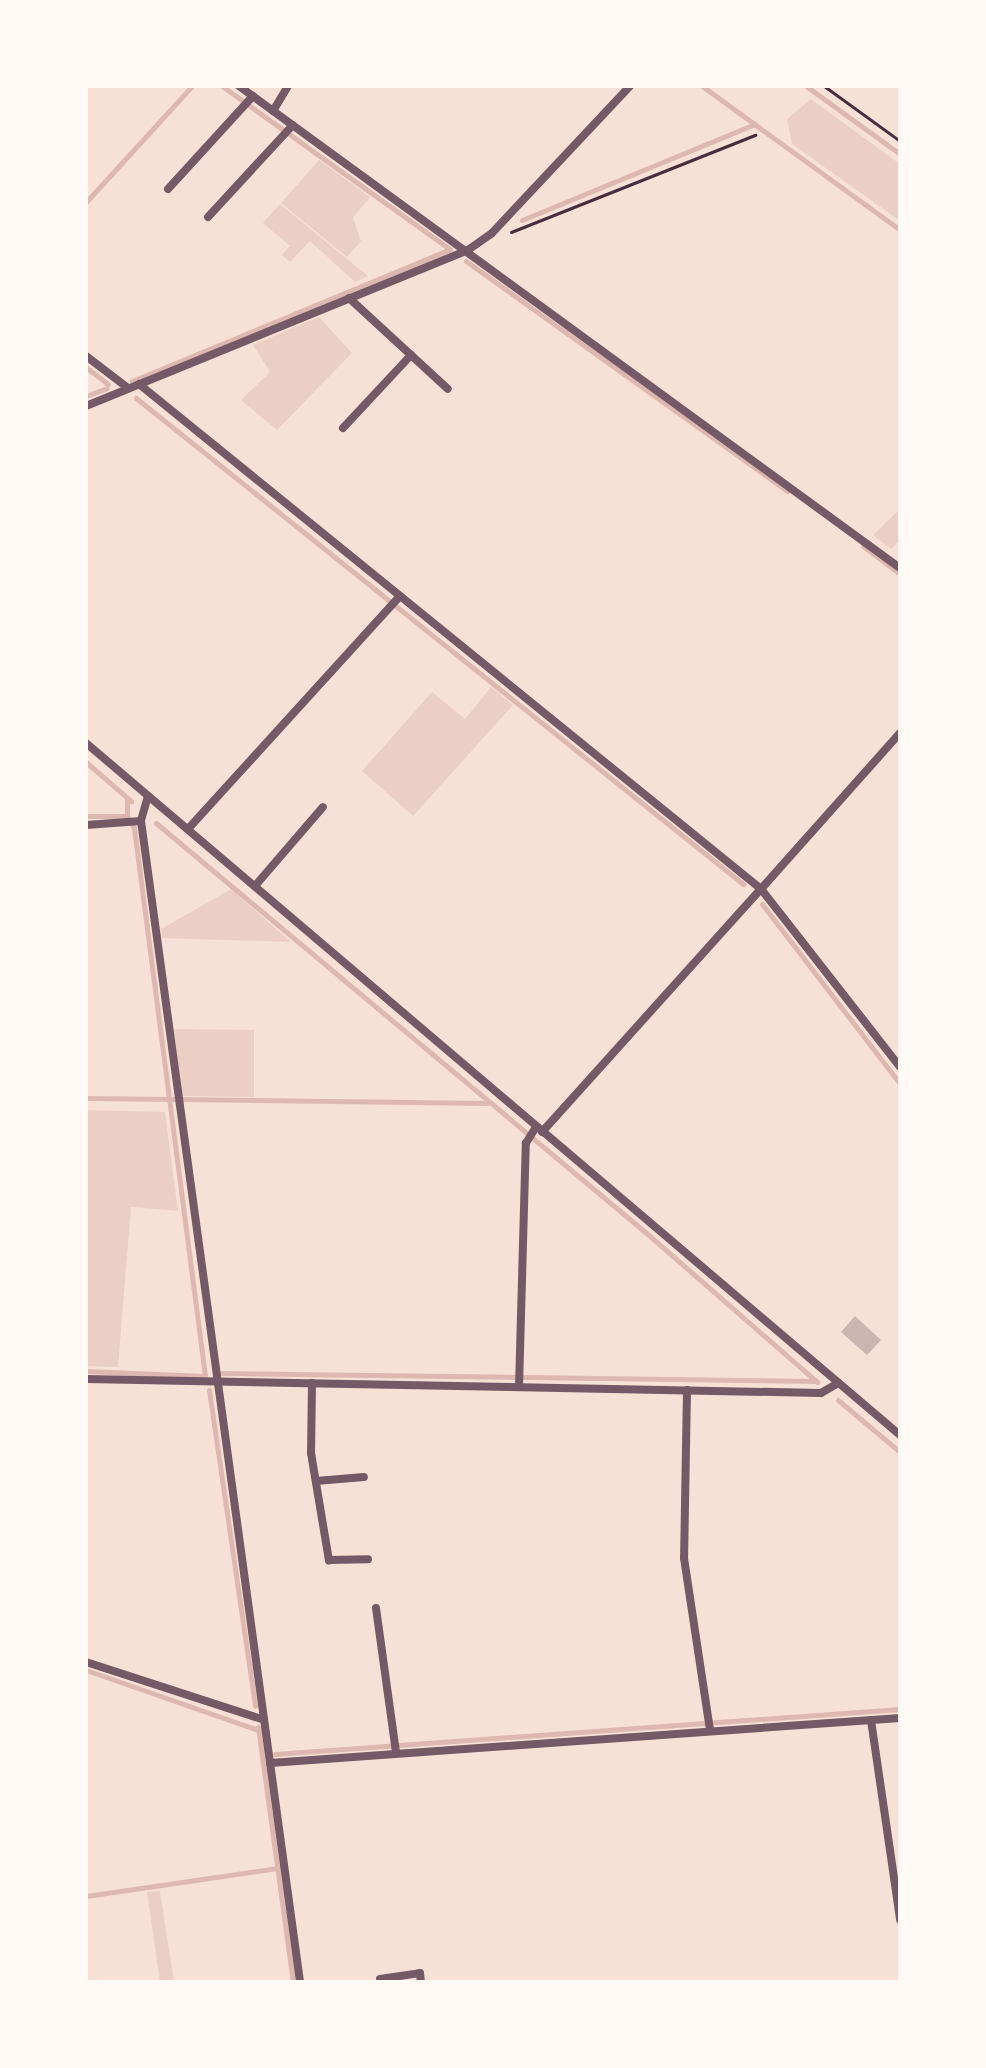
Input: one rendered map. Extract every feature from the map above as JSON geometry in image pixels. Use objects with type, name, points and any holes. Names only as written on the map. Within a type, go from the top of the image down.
[{"type":"street","points":[[239,86],[468,250],[900,568]]},
{"type":"street","points":[[273,111],[288,86]]},
{"type":"street","points":[[86,406],[468,250],[492,233],[630,86]]},
{"type":"street","points":[[168,189],[253,96]]},
{"type":"street","points":[[208,217],[293,125]]},
{"type":"street","points":[[349,298],[448,389]]},
{"type":"street","points":[[343,428],[411,355]]},
{"type":"street","points":[[86,356],[128,388]]},
{"type":"street","points":[[139,384],[395,601],[761,889],[900,1067]]},
{"type":"street","points":[[188,829],[395,601]]},
{"type":"street","points":[[519,1387],[526,1143],[761,889],[900,733]]},
{"type":"street","points":[[86,743],[900,1435]]},
{"type":"street","points":[[148,796],[135,823],[178,1101],[300,1982]]},
{"type":"street","points":[[255,886],[323,807]]},
{"type":"street","points":[[86,825],[135,823]]},
{"type":"street","points":[[86,1379],[821,1393],[838,1383]]},
{"type":"street","points":[[312,1383],[311,1453],[329,1560],[368,1559]]},
{"type":"street","points":[[687,1390],[684,1558],[709,1724]]},
{"type":"street","points":[[316,1481],[364,1477]]},
{"type":"street","points":[[376,1608],[396,1753]]},
{"type":"street","points":[[86,1662],[264,1720]]},
{"type":"street","points":[[270,1763],[709,1724],[900,1718]]},
{"type":"street","points":[[871,1720],[900,1920]]},
{"type":"street","points":[[380,1979],[420,1973],[421,1982]]},
{"type":"path","points":[[824,86],[900,141]]},
{"type":"path","points":[[492,233],[516,231],[755,135]]},
{"type":"shaded area","points":[[811,99],[900,164],[900,221],[792,144],[787,119]]},
{"type":"shaded area","points":[[319,160],[370,197],[353,218],[361,241],[347,257],[281,203]]},
{"type":"shaded area","points":[[280,204],[368,276],[355,282],[310,241],[290,262],[282,255],[290,246],[263,223]]},
{"type":"shaded area","points":[[319,317],[352,353],[277,430],[241,400],[270,372],[253,345]]},
{"type":"shaded area","points":[[900,509],[900,540],[891,549],[873,535]]},
{"type":"shaded area","points":[[491,687],[513,705],[413,816],[362,771],[432,692],[465,719]]},
{"type":"shaded area","points":[[231,889],[291,942],[162,938],[161,929]]},
{"type":"shaded area","points":[[174,1029],[254,1030],[254,1097],[182,1096]]},
{"type":"shaded area","points":[[86,1110],[165,1112],[178,1211],[131,1207],[118,1367],[86,1366]]},
{"type":"shaded area","points":[[160,1891],[174,1982],[160,1982],[147,1892]]},
{"type":"building","points":[[855,1316],[881,1340],[867,1355],[841,1332]]},
{"type":"waterway","points":[[86,202],[192,86]]},
{"type":"waterway","points":[[222,86],[450,249]]},
{"type":"waterway","points":[[702,86],[900,230]]},
{"type":"waterway","points":[[806,86],[900,154]]},
{"type":"waterway","points":[[522,220],[755,124]]},
{"type":"waterway","points":[[132,381],[450,249]]},
{"type":"waterway","points":[[466,261],[787,491]]},
{"type":"waterway","points":[[86,367],[108,384]]},
{"type":"waterway","points":[[86,396],[107,388]]},
{"type":"waterway","points":[[136,398],[743,884]]},
{"type":"waterway","points":[[863,546],[900,574]]},
{"type":"waterway","points":[[86,762],[131,801]]},
{"type":"waterway","points":[[86,816],[127,816],[127,798]]},
{"type":"waterway","points":[[86,1371],[205,1376],[134,828],[127,816]]},
{"type":"waterway","points":[[156,823],[644,1231],[817,1382]]},
{"type":"waterway","points":[[762,904],[900,1084]]},
{"type":"waterway","points":[[86,1098],[488,1103]]},
{"type":"waterway","points":[[222,1373],[816,1381]]},
{"type":"waterway","points":[[209,1390],[255,1706]]},
{"type":"waterway","points":[[838,1400],[900,1452]]},
{"type":"waterway","points":[[86,1670],[258,1730]]},
{"type":"waterway","points":[[275,1754],[900,1709]]},
{"type":"waterway","points":[[258,1727],[293,1982]]},
{"type":"waterway","points":[[86,1896],[277,1868]]}]
